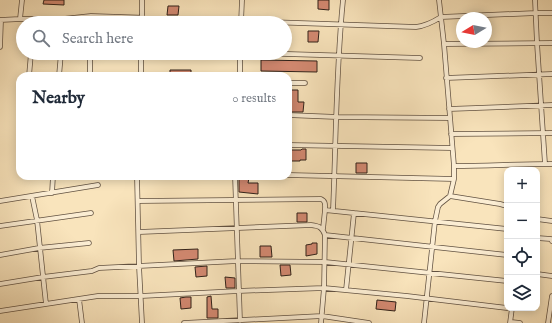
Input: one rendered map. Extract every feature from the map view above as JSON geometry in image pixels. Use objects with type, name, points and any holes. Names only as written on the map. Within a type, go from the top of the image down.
[{"type":"street","points":[[20,16],[22,0]]},
{"type":"street","points":[[142,0],[142,16]]},
{"type":"street","points":[[241,16],[242,0]]},
{"type":"street","points":[[333,210],[338,56],[343,0]]},
{"type":"street","points":[[424,323],[435,221],[438,207],[450,196],[454,179],[444,44],[439,0]]},
{"type":"street","points":[[535,0],[545,164]]},
{"type":"street","points":[[292,23],[416,27],[423,26],[441,17],[552,13]]},
{"type":"street","points":[[0,47],[1,20],[16,19]]},
{"type":"street","points":[[444,44],[552,43]]},
{"type":"street","points":[[292,54],[420,58]]},
{"type":"street","points":[[29,72],[30,60]]},
{"type":"street","points":[[60,72],[61,60]]},
{"type":"street","points":[[90,60],[90,72]]},
{"type":"street","points":[[141,60],[141,72]]},
{"type":"street","points":[[240,60],[240,72]]},
{"type":"street","points":[[446,78],[552,74]]},
{"type":"street","points":[[292,83],[305,83]]},
{"type":"street","points":[[449,109],[552,105]]},
{"type":"street","points":[[292,115],[450,118]]},
{"type":"street","points":[[451,134],[552,134]]},
{"type":"street","points":[[292,145],[452,148]]},
{"type":"street","points":[[454,166],[552,164]]},
{"type":"street","points":[[292,175],[454,179]]},
{"type":"street","points":[[52,193],[53,180]]},
{"type":"street","points":[[137,180],[142,323]]},
{"type":"street","points":[[235,180],[240,322]]},
{"type":"street","points":[[0,201],[98,184]]},
{"type":"street","points":[[32,196],[37,220],[46,304]]},
{"type":"street","points":[[450,196],[504,205]]},
{"type":"street","points":[[138,201],[324,200],[325,210],[323,229],[325,235],[325,262],[321,323]]},
{"type":"street","points":[[325,210],[504,229]]},
{"type":"street","points":[[0,226],[91,213]]},
{"type":"street","points":[[346,290],[354,213]]},
{"type":"street","points":[[540,219],[552,221]]},
{"type":"street","points":[[139,232],[311,225],[320,226],[323,229]]},
{"type":"street","points":[[325,235],[504,255]]},
{"type":"street","points":[[540,238],[550,239],[552,241]]},
{"type":"street","points":[[0,255],[40,248],[89,243]]},
{"type":"street","points":[[0,284],[43,277],[92,272],[99,268],[237,261],[325,262],[504,281]]},
{"type":"street","points":[[540,274],[552,276]]},
{"type":"street","points":[[0,311],[98,296],[141,296],[238,290],[324,288],[427,298],[504,308]]},
{"type":"street","points":[[548,323],[552,296]]},
{"type":"street","points":[[79,299],[82,323]]},
{"type":"street","points":[[511,311],[511,322],[520,323]]},
{"type":"street","points":[[184,323],[240,322],[322,316],[369,323]]},
{"type":"building","points":[[44,0],[64,0],[64,5],[43,4]]},
{"type":"building","points":[[318,0],[329,0],[329,10],[318,9]]},
{"type":"building","points":[[168,6],[179,6],[178,15],[167,15]]},
{"type":"building","points":[[308,31],[319,31],[318,42],[308,42]]},
{"type":"building","points":[[261,60],[317,61],[317,72],[261,71]]},
{"type":"building","points":[[170,70],[191,70],[191,72],[170,72]]},
{"type":"building","points":[[292,90],[298,90],[298,102],[304,102],[303,112],[292,112]]},
{"type":"building","points":[[306,149],[306,160],[292,161],[292,150]]},
{"type":"building","points":[[356,163],[367,163],[367,173],[356,173]]},
{"type":"building","points":[[239,180],[249,180],[248,183],[258,183],[258,194],[239,192]]},
{"type":"building","points":[[297,213],[307,213],[307,222],[297,222]]},
{"type":"building","points":[[317,243],[317,254],[306,256],[306,245]]},
{"type":"building","points":[[260,246],[271,246],[272,257],[260,257]]},
{"type":"building","points":[[198,249],[198,259],[174,261],[173,250]]},
{"type":"building","points":[[280,265],[290,265],[291,275],[281,276]]},
{"type":"building","points":[[207,266],[207,276],[196,277],[195,267]]},
{"type":"building","points":[[225,277],[235,278],[235,288],[226,288]]},
{"type":"building","points":[[211,296],[212,309],[218,309],[218,318],[207,318],[207,297]]},
{"type":"building","points":[[191,297],[191,308],[181,309],[180,298]]},
{"type":"building","points":[[377,300],[396,302],[395,311],[376,309]]}]
